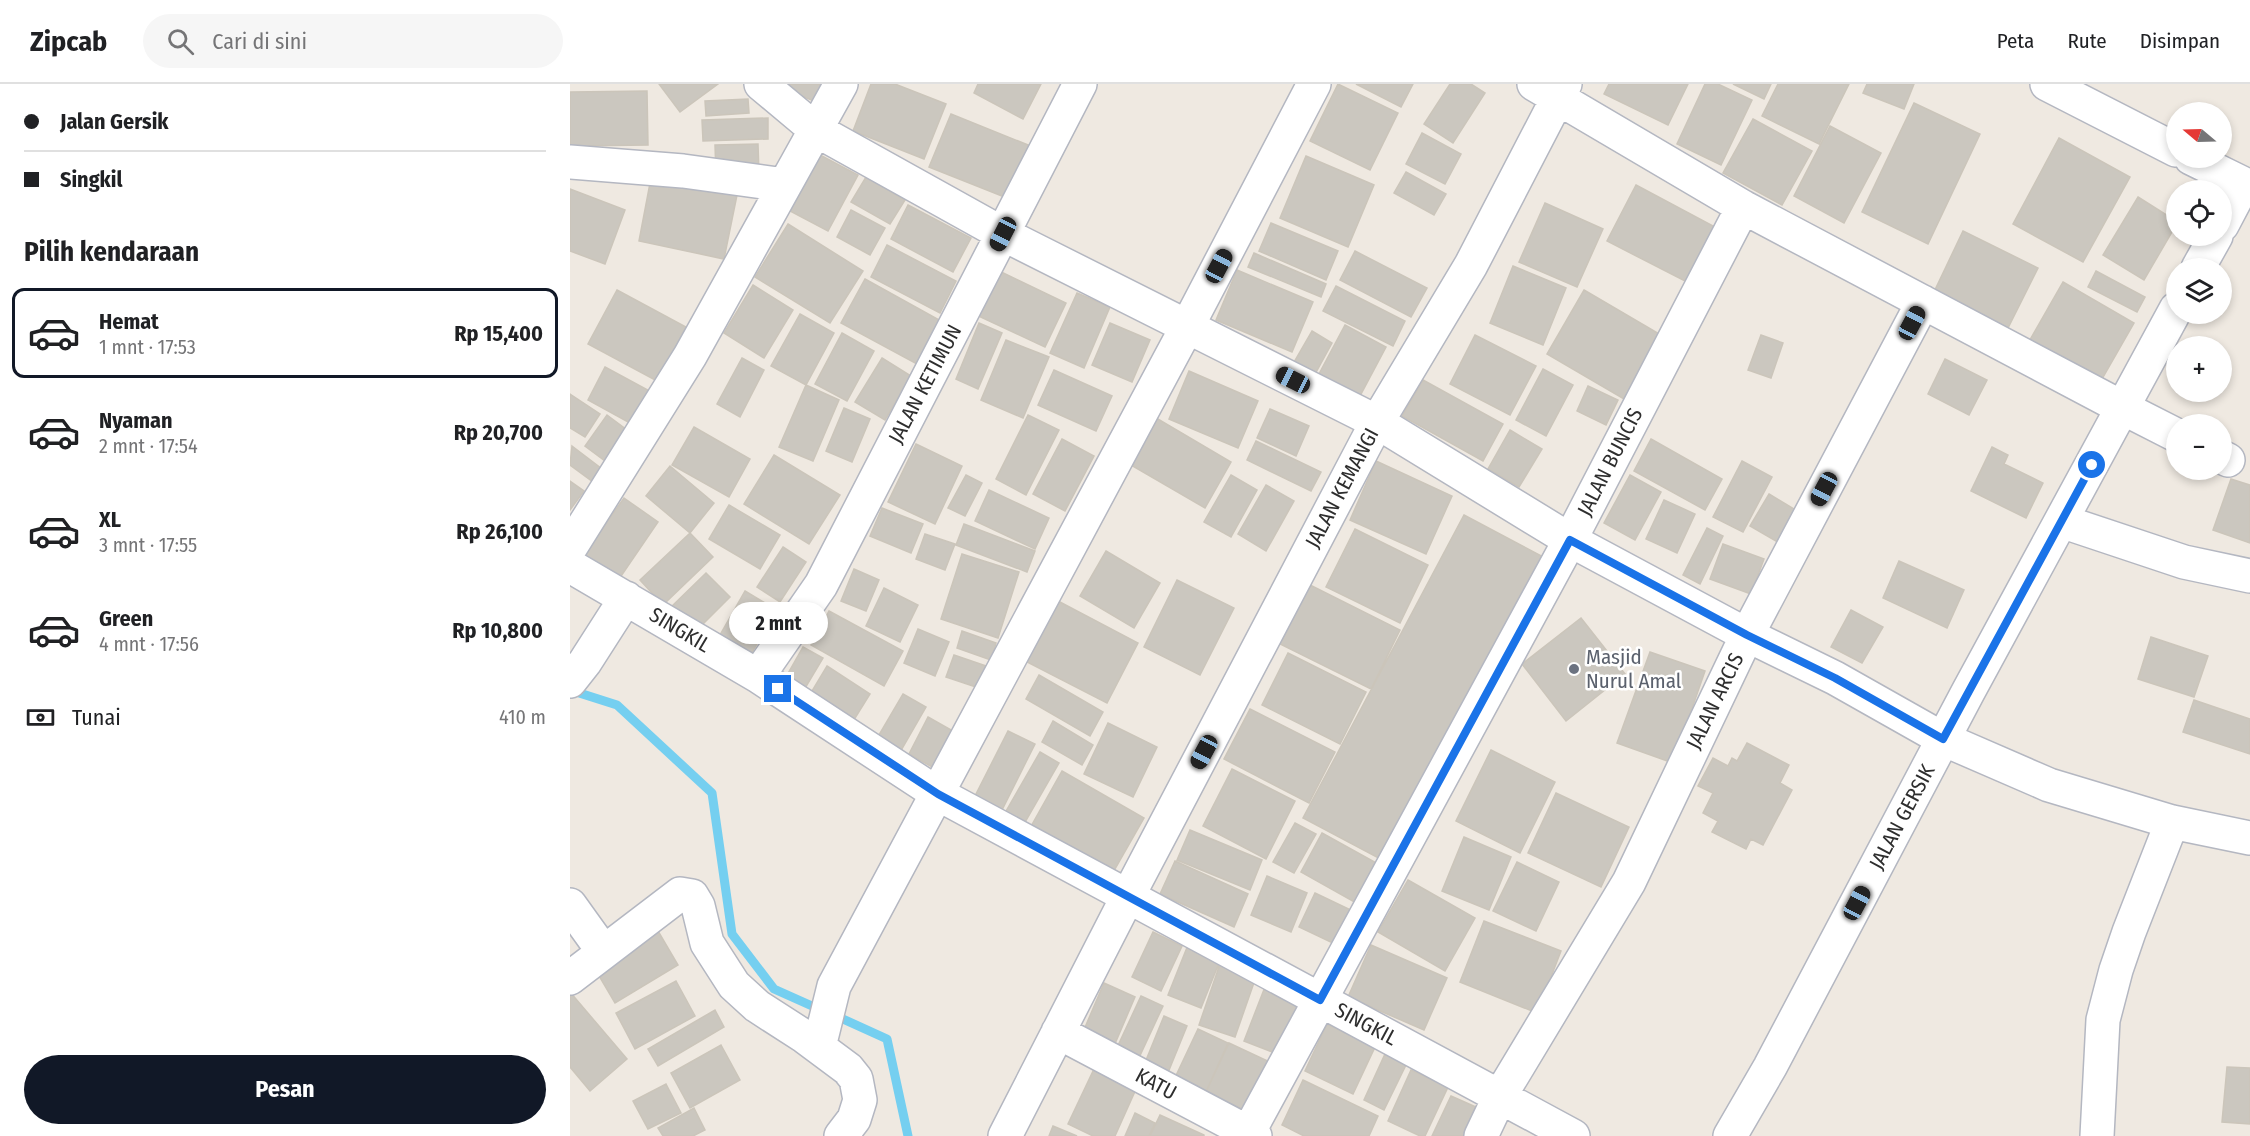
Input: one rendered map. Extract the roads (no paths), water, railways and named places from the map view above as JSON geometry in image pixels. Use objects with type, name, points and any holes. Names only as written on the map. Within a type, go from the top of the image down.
[{"type":"street","points":[[761,84],[816,130],[1003,234],[1377,422],[1570,540],[1747,635],[1835,678],[1943,739],[2049,785],[2172,822],[2250,838]]},
{"type":"street","points":[[570,548],[690,356],[841,84]]},
{"type":"street","name":"JALAN KETIMUN","points":[[758,676],[821,585],[1080,84]]},
{"type":"street","points":[[821,1039],[834,986],[1187,327],[1314,84]]},
{"type":"street","points":[[2047,84],[2166,145]]},
{"type":"street","points":[[1552,89],[1743,207],[2166,430]]},
{"type":"street","name":"JALAN KEMANGI","points":[[1005,1136],[1128,896],[1377,422],[1471,265],[1552,89]]},
{"type":"street","points":[[570,162],[683,171],[785,185]]},
{"type":"street","points":[[2211,168],[2247,186],[2232,209]]},
{"type":"street","name":"JALAN BUNCIS","points":[[1252,1134],[1320,1000],[1570,540],[1743,207]]},
{"type":"street","name":"JALAN ARCIS","points":[[1481,1136],[1500,1096],[1629,882],[1747,635],[1923,302]]},
{"type":"street","name":"JALAN GERSIK","points":[[1730,1136],[1770,1066],[1943,739],[2168,324]]},
{"type":"street","points":[[2061,521],[2184,562],[2250,576]]},
{"type":"street","name":"SINGKIL","points":[[570,566],[758,676],[938,794],[1573,1136]]},
{"type":"street","points":[[578,672],[626,598]]},
{"type":"street","points":[[2097,1136],[2103,1020],[2129,932],[2172,822]]},
{"type":"street","points":[[570,978],[680,894],[692,896],[698,906],[707,943],[735,985],[757,1006],[821,1039],[856,1079],[860,1100],[854,1119],[841,1136]]},
{"type":"street","points":[[570,905],[603,951]]},
{"type":"street","name":"KATU","points":[[1058,1032],[1252,1134]]},
{"type":"waterway","points":[[570,690],[617,705],[712,793],[732,934],[774,989],[821,1010]]},
{"type":"waterway","points":[[834,1015],[887,1039],[908,1136]]},
{"type":"place","name":"Masjid Nurul Amal","points":[[1574,669]]}]
